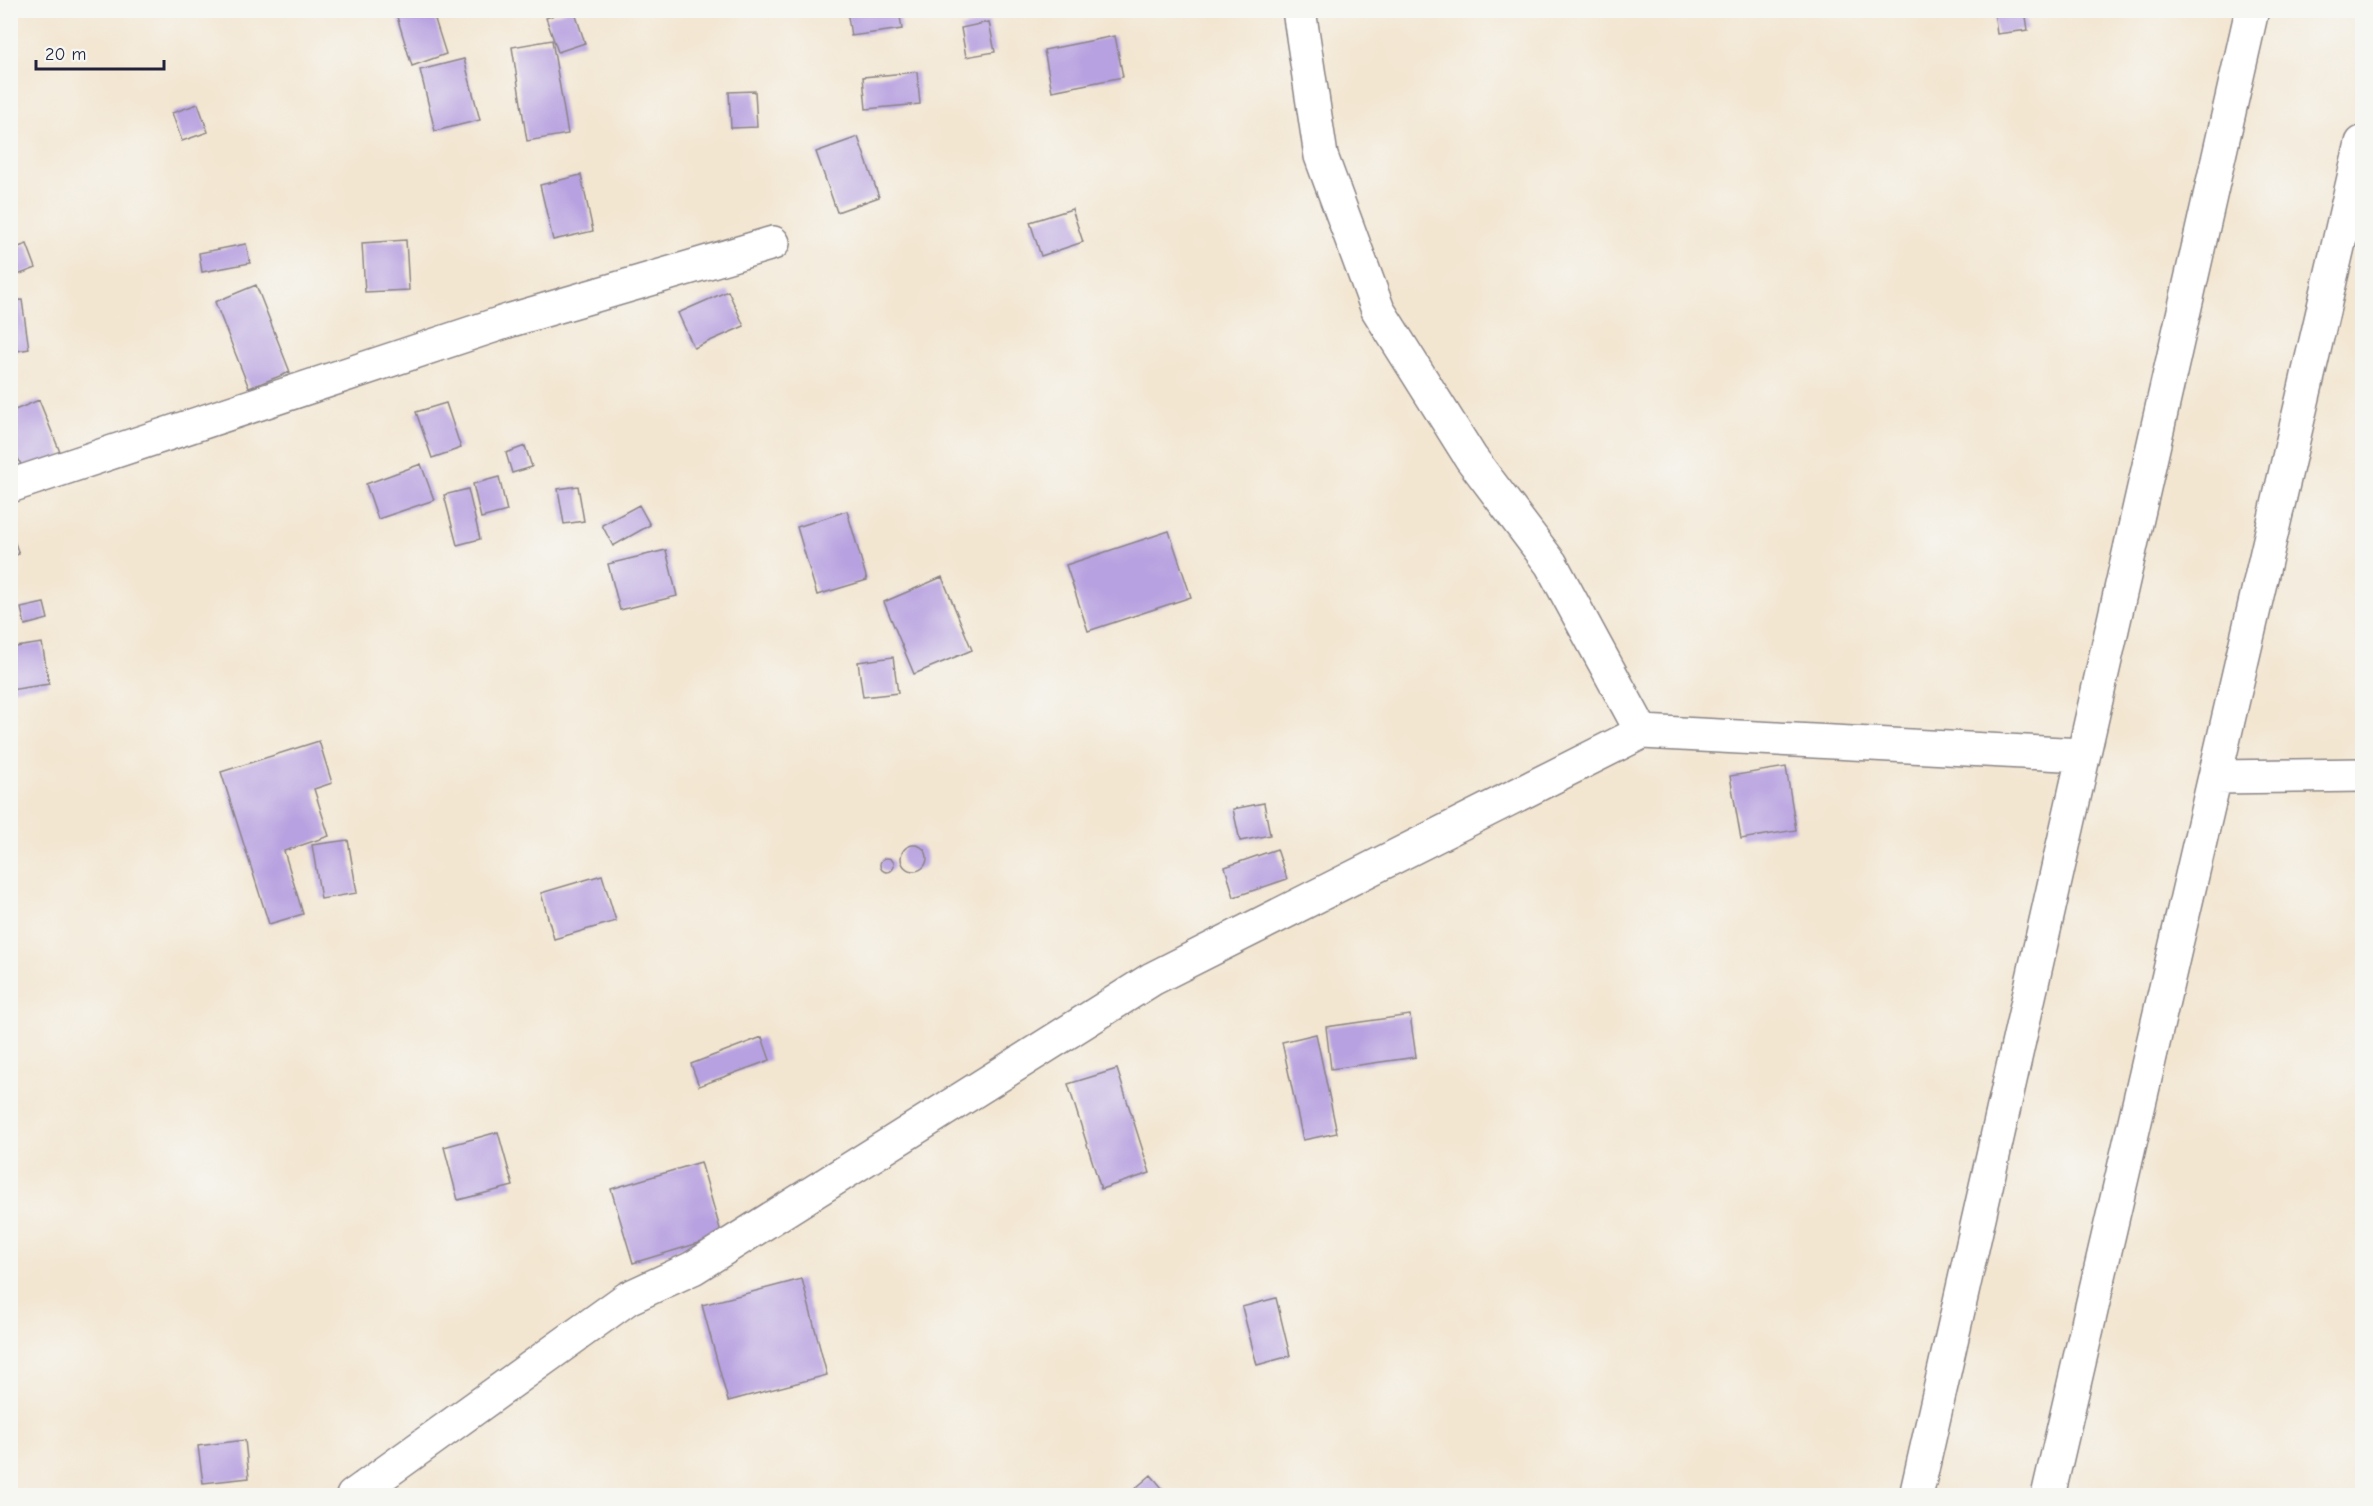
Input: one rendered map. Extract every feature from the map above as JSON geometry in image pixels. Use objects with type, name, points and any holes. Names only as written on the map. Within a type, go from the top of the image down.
[{"type":"street","points":[[1299,10],[1322,156],[1378,310],[1471,458],[1551,564],[1642,732]]},
{"type":"street","points":[[1916,1496],[2252,10]]},
{"type":"street","points":[[2048,1496],[2362,143]]},
{"type":"street","points":[[10,486],[511,320],[773,243]]},
{"type":"street","points":[[353,1496],[628,1298],[693,1268],[1152,979],[1642,732],[2082,755]]},
{"type":"street","points":[[2216,777],[2362,775]]},
{"type":"building","points":[[395,10],[432,10],[446,54],[412,66]]},
{"type":"building","points":[[574,10],[585,43],[558,52],[546,18]]},
{"type":"building","points":[[847,10],[899,10],[902,29],[851,36]]},
{"type":"building","points":[[1994,10],[2025,10],[2028,30],[1997,34]]},
{"type":"building","points":[[989,22],[995,52],[966,57],[961,28]]},
{"type":"building","points":[[1115,36],[1123,77],[1052,91],[1044,50]]},
{"type":"building","points":[[552,40],[568,134],[527,141],[512,47]]},
{"type":"building","points":[[464,59],[480,120],[435,131],[420,70]]},
{"type":"building","points":[[917,72],[920,104],[866,109],[863,77]]},
{"type":"building","points":[[755,91],[757,127],[731,128],[729,92]]},
{"type":"building","points":[[198,104],[208,132],[182,141],[172,113]]},
{"type":"building","points":[[858,137],[879,197],[837,212],[816,152]]},
{"type":"building","points":[[581,175],[593,231],[553,240],[540,185]]},
{"type":"building","points":[[1072,209],[1083,242],[1041,256],[1030,222]]},
{"type":"building","points":[[406,240],[409,290],[365,292],[362,243]]},
{"type":"building","points":[[27,244],[36,268],[10,278],[10,250]]},
{"type":"building","points":[[246,244],[250,263],[202,272],[199,253]]},
{"type":"building","points":[[256,285],[290,372],[249,388],[215,302]]},
{"type":"building","points":[[728,291],[744,326],[694,348],[678,313]]},
{"type":"building","points":[[22,300],[29,349],[10,352],[10,301]]},
{"type":"building","points":[[39,400],[62,457],[24,472],[10,439],[10,412]]},
{"type":"building","points":[[446,403],[461,448],[432,458],[416,412]]},
{"type":"building","points":[[525,446],[532,467],[512,473],[506,453]]},
{"type":"building","points":[[421,464],[434,500],[378,519],[366,484]]},
{"type":"building","points":[[499,477],[507,511],[481,518],[473,484]]},
{"type":"building","points":[[578,486],[584,521],[564,524],[558,489]]},
{"type":"building","points":[[468,489],[480,539],[457,545],[444,495]]},
{"type":"building","points":[[639,505],[650,525],[613,546],[602,525]]},
{"type":"building","points":[[847,511],[867,580],[817,595],[797,527]]},
{"type":"building","points":[[1169,531],[1191,597],[1088,631],[1066,565]]},
{"type":"building","points":[[10,533],[19,554],[10,557]]},
{"type":"building","points":[[666,550],[677,596],[620,610],[608,564]]},
{"type":"building","points":[[942,577],[972,650],[914,674],[884,602]]},
{"type":"building","points":[[44,603],[48,619],[25,625],[21,608]]},
{"type":"building","points":[[42,643],[49,684],[10,690],[10,648]]},
{"type":"building","points":[[893,657],[898,693],[863,697],[858,662]]},
{"type":"building","points":[[319,741],[332,783],[314,789],[329,836],[284,851],[303,914],[269,924],[221,772]]},
{"type":"building","points":[[1786,767],[1796,830],[1741,839],[1730,776]]},
{"type":"building","points":[[1264,803],[1270,835],[1240,841],[1233,809]]},
{"type":"building","points":[[348,840],[357,893],[321,899],[312,845]]},
{"type":"building","points":[[914,845],[923,849],[927,858],[923,867],[914,871],[905,867],[901,858],[905,849]]},
{"type":"building","points":[[1277,849],[1287,879],[1234,897],[1225,867]]},
{"type":"building","points":[[887,858],[892,860],[894,865],[892,870],[887,872],[882,870],[880,865],[882,860]]},
{"type":"building","points":[[602,875],[616,921],[554,939],[541,893]]},
{"type":"building","points":[[1410,1015],[1416,1057],[1331,1069],[1326,1027]]},
{"type":"building","points":[[1316,1034],[1337,1133],[1303,1140],[1282,1042]]},
{"type":"building","points":[[762,1037],[770,1060],[699,1086],[691,1064]]},
{"type":"building","points":[[1117,1069],[1150,1173],[1101,1189],[1068,1084]]},
{"type":"building","points":[[498,1132],[513,1186],[458,1200],[444,1147]]},
{"type":"building","points":[[701,1162],[722,1236],[633,1263],[611,1189]]},
{"type":"building","points":[[802,1279],[827,1375],[728,1401],[702,1305]]},
{"type":"building","points":[[1276,1298],[1290,1356],[1257,1365],[1242,1307]]},
{"type":"building","points":[[245,1440],[249,1478],[203,1483],[198,1446]]},
{"type":"building","points":[[1151,1475],[1169,1496],[1132,1496],[1130,1493]]}]
